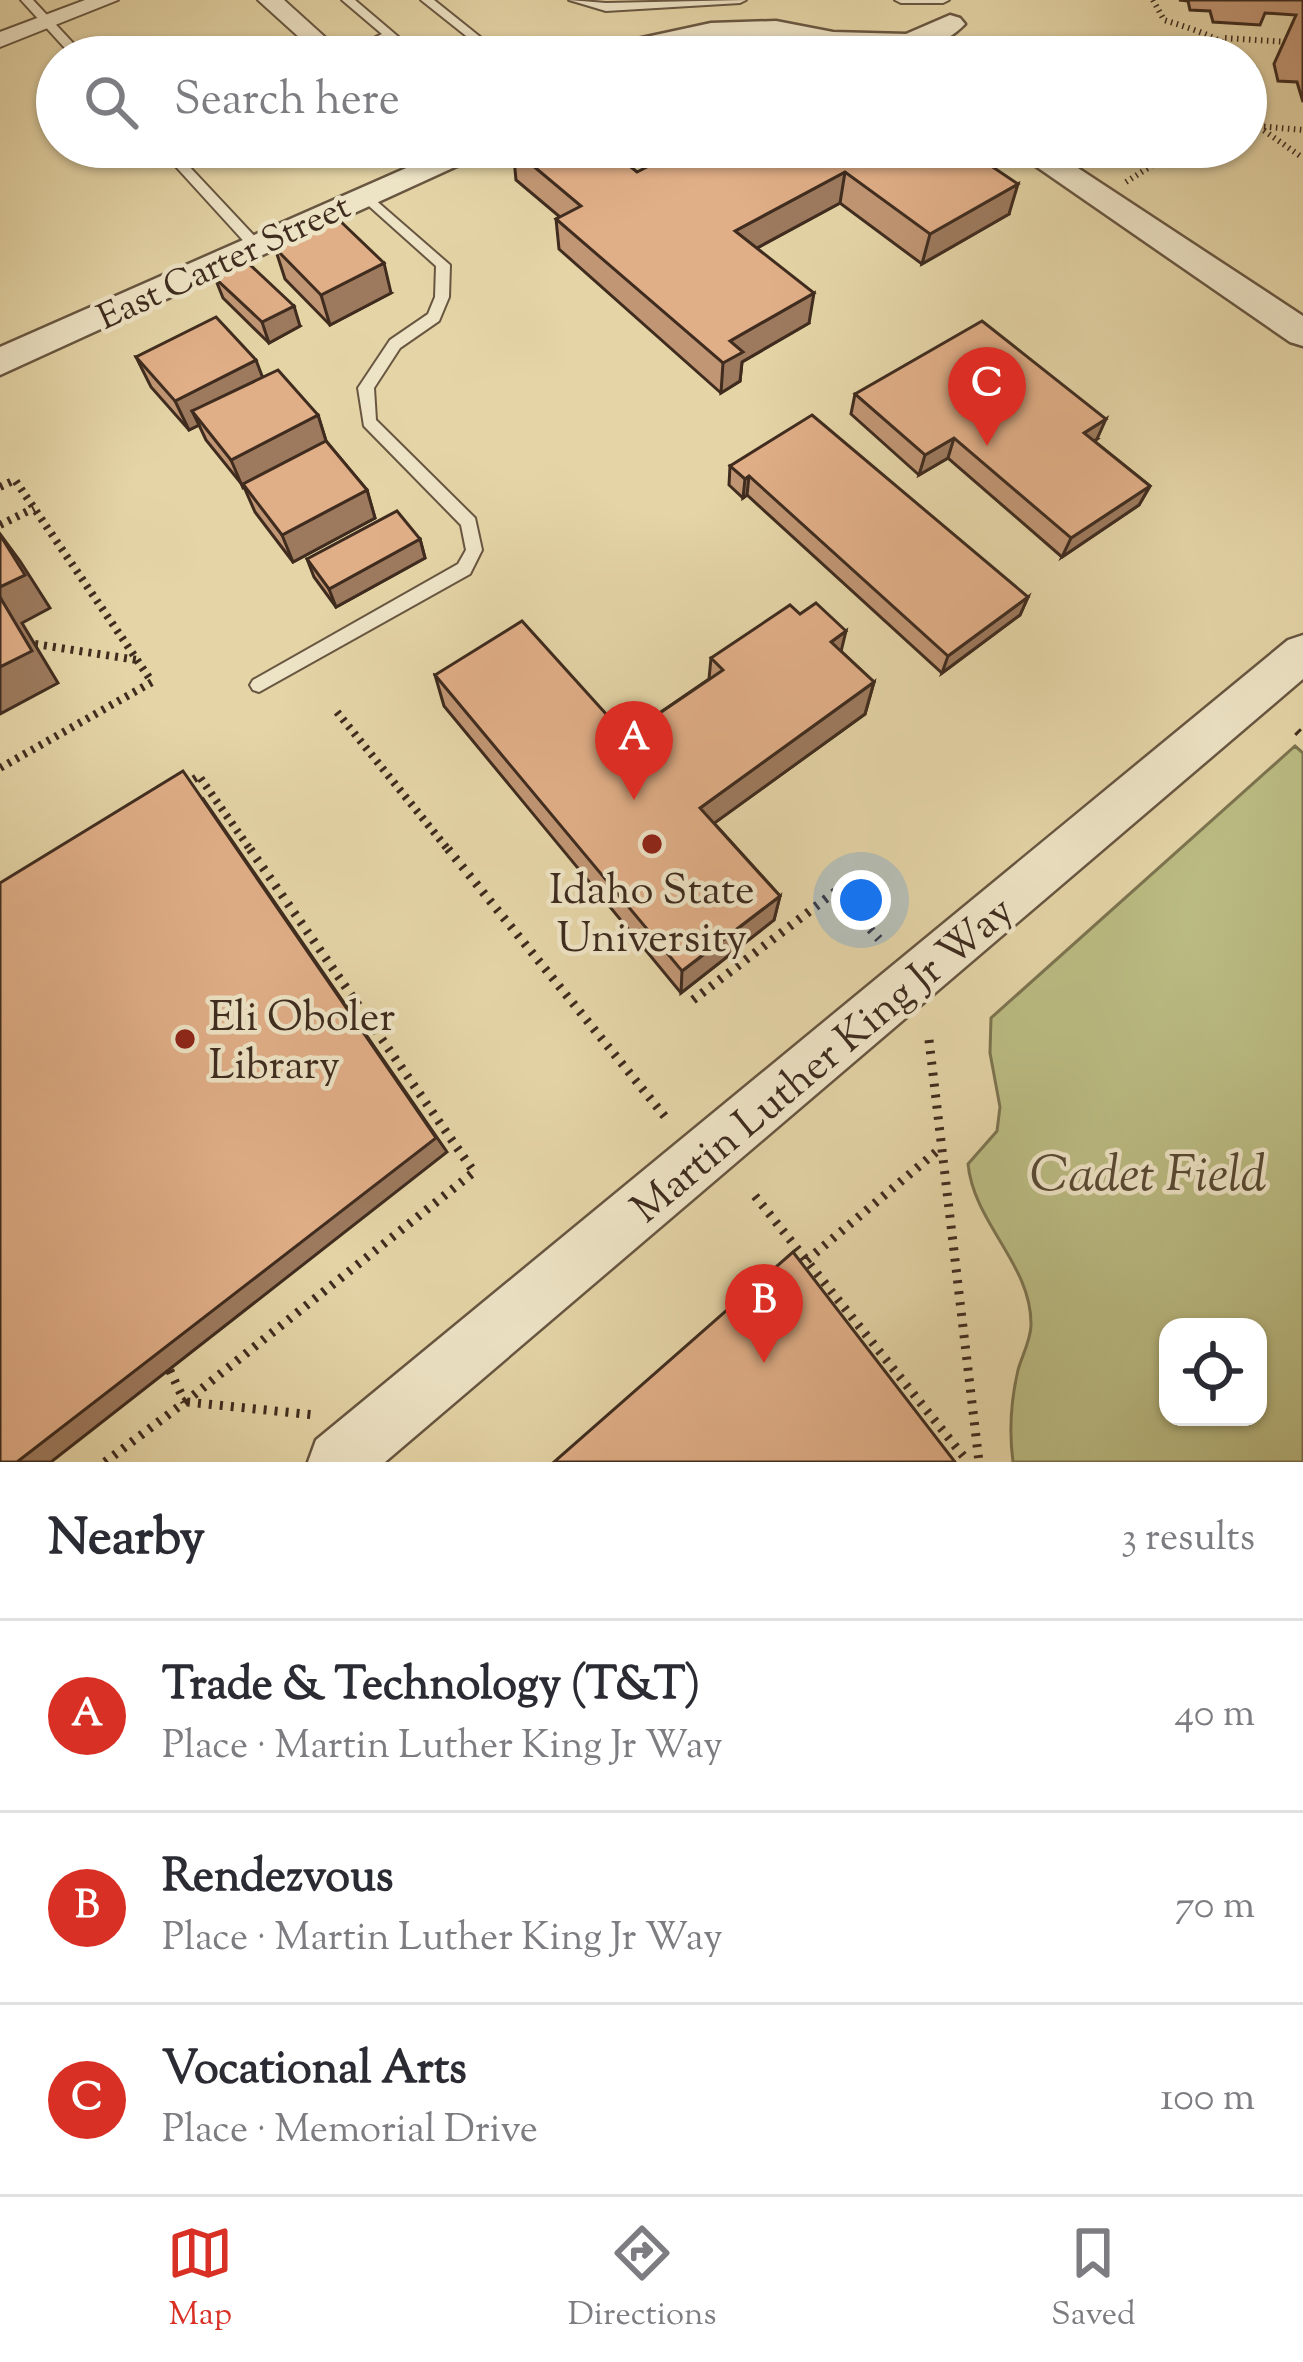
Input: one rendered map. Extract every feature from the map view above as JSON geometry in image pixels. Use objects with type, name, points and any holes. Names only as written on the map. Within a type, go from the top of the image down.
[{"type":"street","points":[[0,40],[106,0]]},
{"type":"street","points":[[269,0],[312,36]]},
{"type":"street","points":[[919,36],[946,8]]},
{"type":"street","points":[[680,36],[778,31],[793,36]]},
{"type":"street","name":"East Carter Street","points":[[7,345],[255,245],[414,168]]},
{"type":"street","points":[[1053,168],[1303,332]]},
{"type":"street","name":"Martin Luther King Jr Way","points":[[338,1462],[1303,653]]},
{"type":"lane","points":[[27,0],[61,36]]},
{"type":"lane","points":[[348,0],[390,35]]},
{"type":"lane","points":[[427,0],[473,36]]},
{"type":"lane","points":[[575,0],[606,7],[740,0]]},
{"type":"lane","points":[[901,0],[946,8]]},
{"type":"lane","points":[[184,168],[255,245]]},
{"type":"lane","points":[[260,686],[464,569],[473,550],[470,522],[369,422],[366,388],[395,344],[434,317],[442,297],[443,265],[365,195]]},
{"type":"path","points":[[1153,0],[1164,20],[1220,36]]},
{"type":"path","points":[[1267,41],[1303,43]]},
{"type":"path","points":[[1267,127],[1303,130]]},
{"type":"path","points":[[1267,132],[1303,158]]},
{"type":"path","points":[[1120,186],[1148,168]]},
{"type":"path","points":[[0,488],[15,480],[152,682],[0,768]]},
{"type":"path","points":[[0,525],[34,508]]},
{"type":"path","points":[[34,644],[138,660]]},
{"type":"path","points":[[338,712],[666,1118]]},
{"type":"path","points":[[105,1462],[474,1172],[199,776],[179,788]]},
{"type":"path","points":[[693,1000],[836,891],[879,939]]},
{"type":"path","points":[[929,1040],[979,1462]]},
{"type":"path","points":[[807,1261],[942,1147]]},
{"type":"path","points":[[755,1196],[968,1462]]},
{"type":"path","points":[[169,1369],[185,1402]]},
{"type":"path","points":[[185,1402],[315,1415]]},
{"type":"green space","name":"Cadet Field","points":[[1295,746],[1303,753],[1303,1462],[1013,1462],[1012,1404],[1031,1330],[1029,1303],[972,1186],[968,1164],[997,1131],[1000,1107],[990,1053],[991,1018]]},
{"type":"building","points":[[536,168],[632,168],[637,172],[645,168],[994,168],[1018,184],[930,234],[845,172],[735,231],[814,293],[730,341],[743,352],[723,363],[556,219],[581,206]]},
{"type":"building","points":[[337,218],[384,263],[321,295],[275,248]]},
{"type":"building","points":[[246,261],[294,306],[262,322],[215,278]]},
{"type":"building","points":[[216,317],[256,360],[175,401],[136,357]]},
{"type":"building","points":[[982,321],[1106,419],[1084,433],[1150,486],[1071,538],[954,438],[925,455],[855,394]]},
{"type":"building","points":[[278,370],[318,415],[231,460],[192,411]]},
{"type":"building","points":[[812,415],[1028,597],[948,656],[749,476],[745,479],[730,466]]},
{"type":"building","points":[[326,441],[367,490],[282,535],[243,484]]},
{"type":"building","points":[[397,511],[420,539],[329,589],[307,559]]},
{"type":"building","points":[[0,535],[25,575],[0,587]]},
{"type":"building","points":[[0,597],[32,651],[0,667]]},
{"type":"building","points":[[816,603],[846,631],[831,642],[874,682],[700,808],[780,896],[682,971],[435,675],[522,621],[626,736],[723,670],[711,658],[790,605],[800,614]]},
{"type":"building","name":"Eli Oboler Library","points":[[183,771],[436,1138],[17,1462],[0,1462],[0,883]]},
{"type":"building","points":[[793,1252],[955,1462],[554,1462]]},
{"type":"place","name":"Vocational Arts","points":[[987,446]]},
{"type":"place","name":"Trade & Technology (T&T)","points":[[634,800]]},
{"type":"place","name":"Idaho State University","points":[[652,844]]},
{"type":"place","name":"Eli Oboler Library","points":[[185,1039]]},
{"type":"place","name":"Rendezvous","points":[[764,1363]]}]
